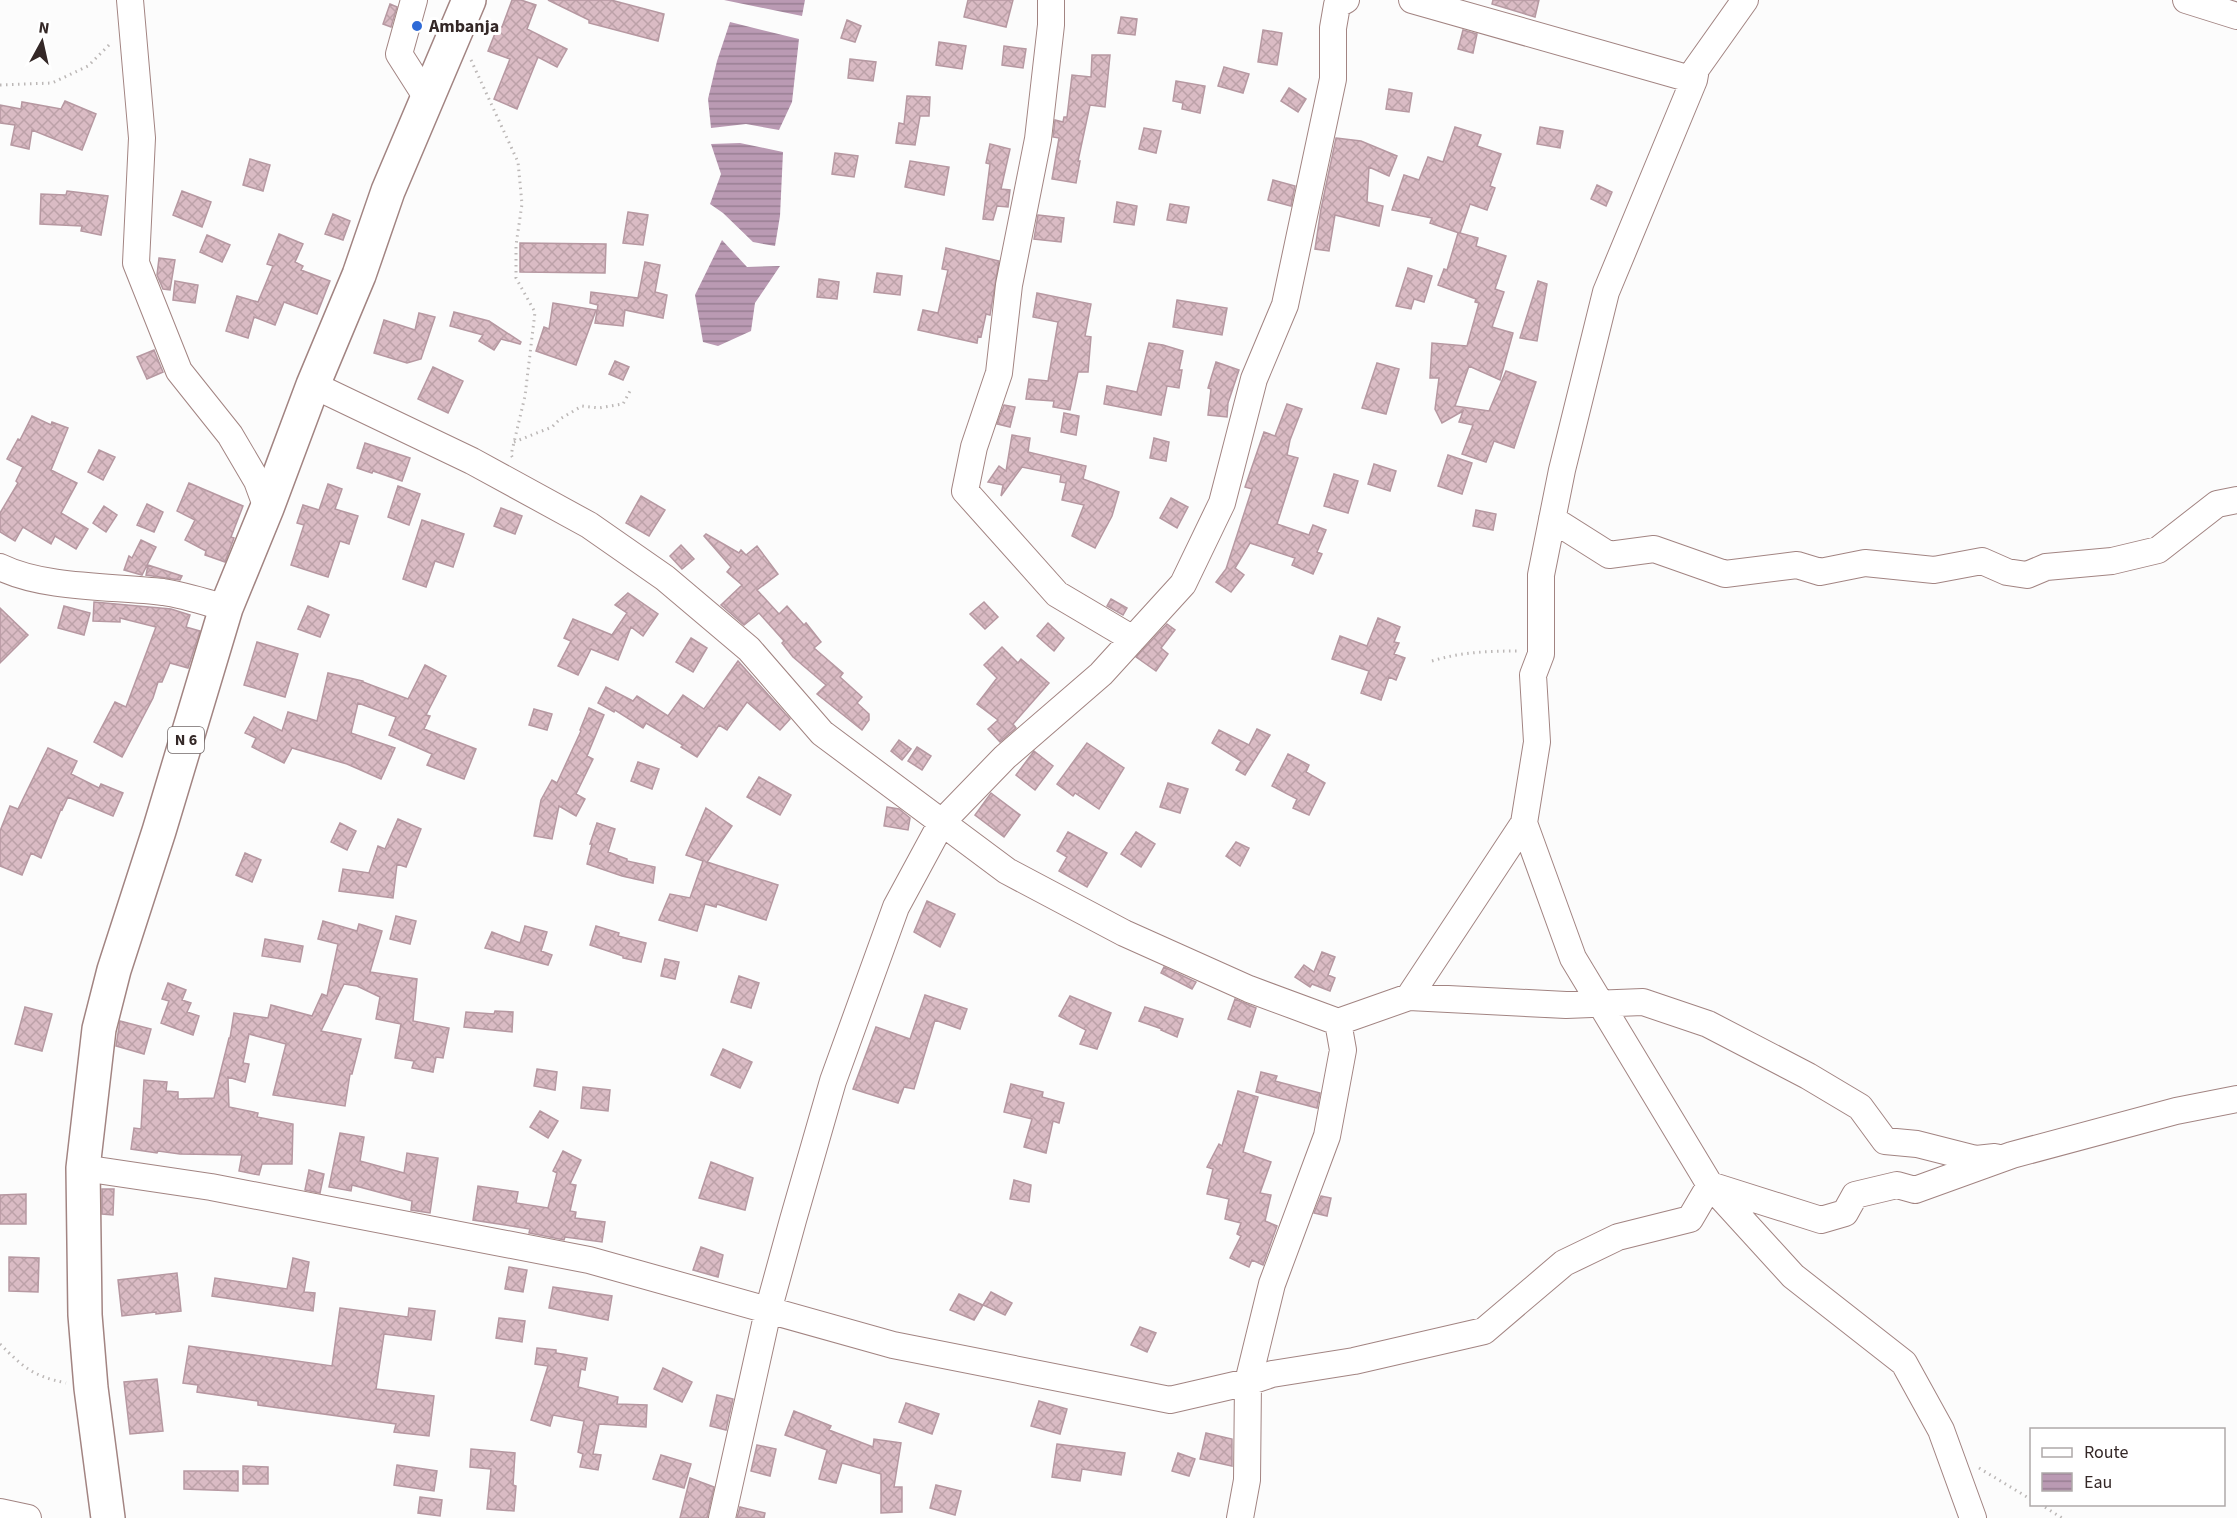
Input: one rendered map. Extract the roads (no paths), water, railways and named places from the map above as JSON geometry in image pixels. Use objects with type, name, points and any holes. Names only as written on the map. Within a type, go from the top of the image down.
[{"type":"main road","name":"N 6","points":[[108,1518],[91,1388],[85,1315],[83,1168],[99,1029],[226,608],[267,508],[313,385],[359,275],[388,191],[464,14]]},
{"type":"street","points":[[414,0],[399,54],[427,98]]},
{"type":"street","points":[[1051,0],[1051,25],[1038,139],[1009,285],[999,373],[974,447],[965,491],[1057,594],[1133,639]]},
{"type":"street","points":[[722,1518],[768,1311],[833,1081],[897,907],[942,822],[1005,757],[1101,674],[1183,584],[1222,503],[1254,379],[1285,305],[1333,79],[1333,28],[1337,5],[1346,0]]},
{"type":"street","points":[[1412,0],[1695,80]]},
{"type":"street","points":[[1410,997],[1524,823],[1537,742],[1533,675],[1541,654],[1541,575],[1562,470],[1606,292],[1695,80],[1696,69],[1745,0]]},
{"type":"street","points":[[2186,0],[2237,16]]},
{"type":"street","points":[[131,11],[142,138],[136,263],[179,371],[230,435],[256,481],[267,508]]},
{"type":"street","points":[[313,385],[472,461],[589,525],[655,571],[748,649],[822,733],[1007,871],[1124,933],[1249,989],[1338,1022],[1410,997],[1566,1005],[1643,1002],[1708,1024],[1808,1076],[1860,1107],[1885,1141],[1917,1144],[1976,1159],[2012,1155]]},
{"type":"street","points":[[1552,519],[1609,555],[1654,549],[1725,574],[1797,565],[1820,572],[1865,563],[1934,570],[1982,561],[2007,572],[2027,575],[2046,567],[2112,561],[2158,550],[2217,504],[2237,500]]},
{"type":"street","points":[[0,567],[16,575],[166,593],[226,608]]},
{"type":"street","points":[[1524,823],[1573,958],[1710,1185],[1793,1276],[1904,1363],[1941,1430],[1973,1518]]},
{"type":"street","points":[[1240,1518],[1247,1480],[1248,1382],[1272,1284],[1327,1136],[1343,1050],[1338,1022]]},
{"type":"street","points":[[1710,1185],[1821,1220],[1845,1213],[1855,1195],[1897,1185],[1915,1191],[2012,1155],[2176,1111],[2237,1099]]},
{"type":"street","points":[[83,1168],[211,1187],[589,1260],[893,1345],[1170,1400],[1248,1382],[1272,1374],[1354,1361],[1484,1331],[1564,1263],[1618,1237],[1690,1220],[1710,1185]]},
{"type":"street","points":[[0,1512],[28,1518]]},
{"type":"water","points":[[724,0],[805,0],[802,16]]},
{"type":"water","points":[[730,22],[799,39],[792,102],[779,130],[746,124],[711,128],[708,99]]},
{"type":"water","points":[[740,143],[783,152],[780,216],[775,246],[753,242],[723,213],[710,204],[721,174],[711,144]]},
{"type":"water","points":[[722,240],[747,267],[780,266],[755,303],[751,331],[718,346],[703,342],[695,295]]},
{"type":"place","name":"Ambanja","points":[[417,26]]}]
